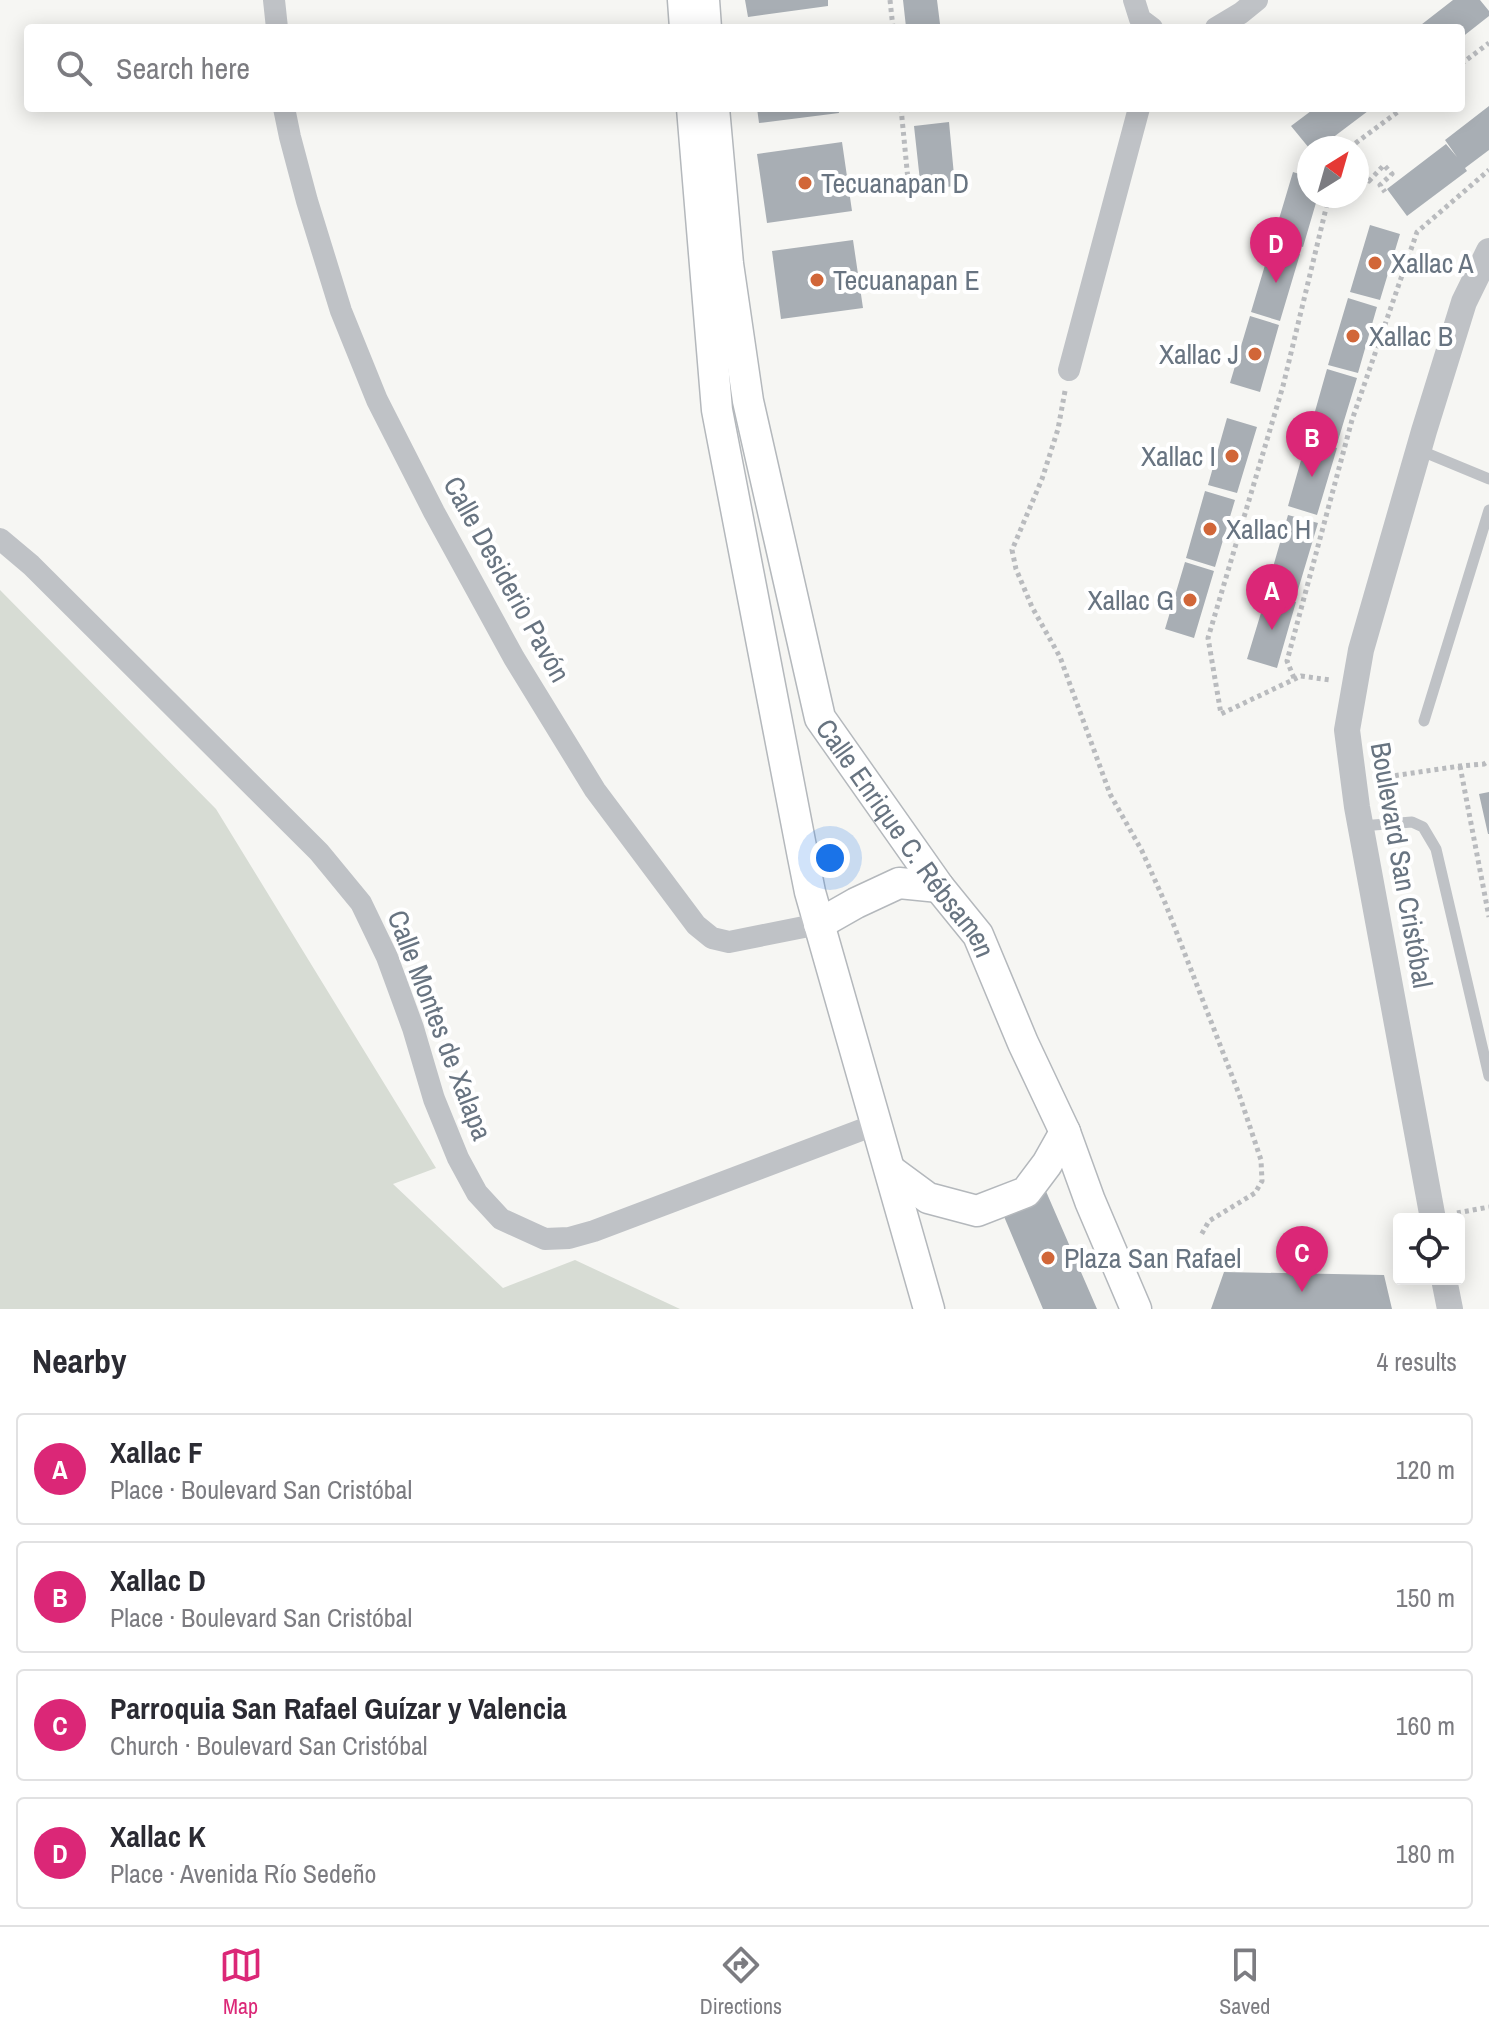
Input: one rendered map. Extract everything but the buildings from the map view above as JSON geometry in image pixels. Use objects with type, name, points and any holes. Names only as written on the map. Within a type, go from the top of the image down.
[{"type":"main road","points":[[683,0],[685,24]]},
{"type":"main road","points":[[704,0],[706,24]]},
{"type":"main road","name":"Calle Enrique C. Rébsamen","points":[[692,112],[717,410],[803,857],[810,892],[929,1309]]},
{"type":"main road","name":"Calle Enrique C. Rébsamen","points":[[714,112],[728,264],[748,401],[820,718],[939,887],[978,935],[1023,1043],[1065,1132],[1090,1201],[1136,1309]]},
{"type":"main road","points":[[819,924],[899,883],[939,887]]},
{"type":"main road","points":[[890,1170],[928,1198],[977,1211],[1026,1192],[1065,1132]]},
{"type":"street","points":[[274,0],[277,24]]},
{"type":"street","points":[[1134,0],[1140,19],[1147,24]]},
{"type":"street","points":[[1223,24],[1257,0]]},
{"type":"street","name":"Calle Desiderio Pavón","points":[[285,112],[307,201],[337,297],[377,400],[514,658],[595,790],[696,925],[712,938],[729,942],[819,924]]},
{"type":"street","points":[[1069,370],[1138,112]]},
{"type":"street","name":"Boulevard San Cristóbal","points":[[1432,1213],[1361,826],[1347,730],[1361,650],[1419,450],[1464,302],[1489,251]]},
{"type":"street","name":"Calle Montes de Xalapa","points":[[0,539],[31,565],[319,852],[361,903],[387,957],[434,1099],[458,1158],[477,1193],[501,1219],[545,1239],[569,1238],[877,1124]]},
{"type":"lane","points":[[743,287],[748,401]]},
{"type":"lane","points":[[1419,450],[1489,479]]},
{"type":"lane","points":[[1424,721],[1489,510]]},
{"type":"lane","points":[[1361,826],[1412,822],[1423,827],[1436,849],[1489,1076]]},
{"type":"path","points":[[890,0],[893,24]]},
{"type":"path","points":[[1465,61],[1489,43]]},
{"type":"path","points":[[901,112],[909,190]]},
{"type":"path","points":[[1365,136],[1398,112]]},
{"type":"path","points":[[1369,181],[1384,165],[1392,174],[1380,185],[1385,192]]},
{"type":"path","points":[[1294,678],[1287,661],[1352,420],[1417,232],[1489,170]]},
{"type":"path","points":[[1326,208],[1283,386],[1208,638],[1221,714],[1301,676],[1355,684]]},
{"type":"path","points":[[1069,370],[1058,429],[1042,479],[1012,550],[1016,569],[1032,607],[1060,657],[1110,794],[1142,851],[1166,905],[1239,1094],[1261,1160],[1262,1181],[1255,1193],[1209,1221],[1201,1235]]},
{"type":"path","points":[[1354,782],[1489,761]]},
{"type":"path","points":[[1460,766],[1489,917]]},
{"type":"shaded area","points":[[0,590],[216,809],[436,1168],[393,1184],[503,1288],[575,1260],[680,1309],[0,1309]]},
{"type":"place","name":"Tecuanapan D","points":[[805,183]]},
{"type":"place","name":"Xallac A","points":[[1375,263]]},
{"type":"place","name":"Tecuanapan E","points":[[817,280]]},
{"type":"place","name":"Xallac K","points":[[1276,283]]},
{"type":"place","name":"Xallac B","points":[[1353,336]]},
{"type":"place","name":"Xallac J","points":[[1255,354]]},
{"type":"place","name":"Xallac I","points":[[1232,456]]},
{"type":"place","name":"Xallac D","points":[[1312,477]]},
{"type":"place","name":"Xallac H","points":[[1210,529]]},
{"type":"place","name":"Xallac G","points":[[1190,600]]},
{"type":"place","name":"Xallac F","points":[[1272,630]]},
{"type":"place","name":"Plaza San Rafael","points":[[1048,1258]]},
{"type":"place","name":"Parroquia San Rafael Guízar y Valencia","points":[[1302,1292]]}]
